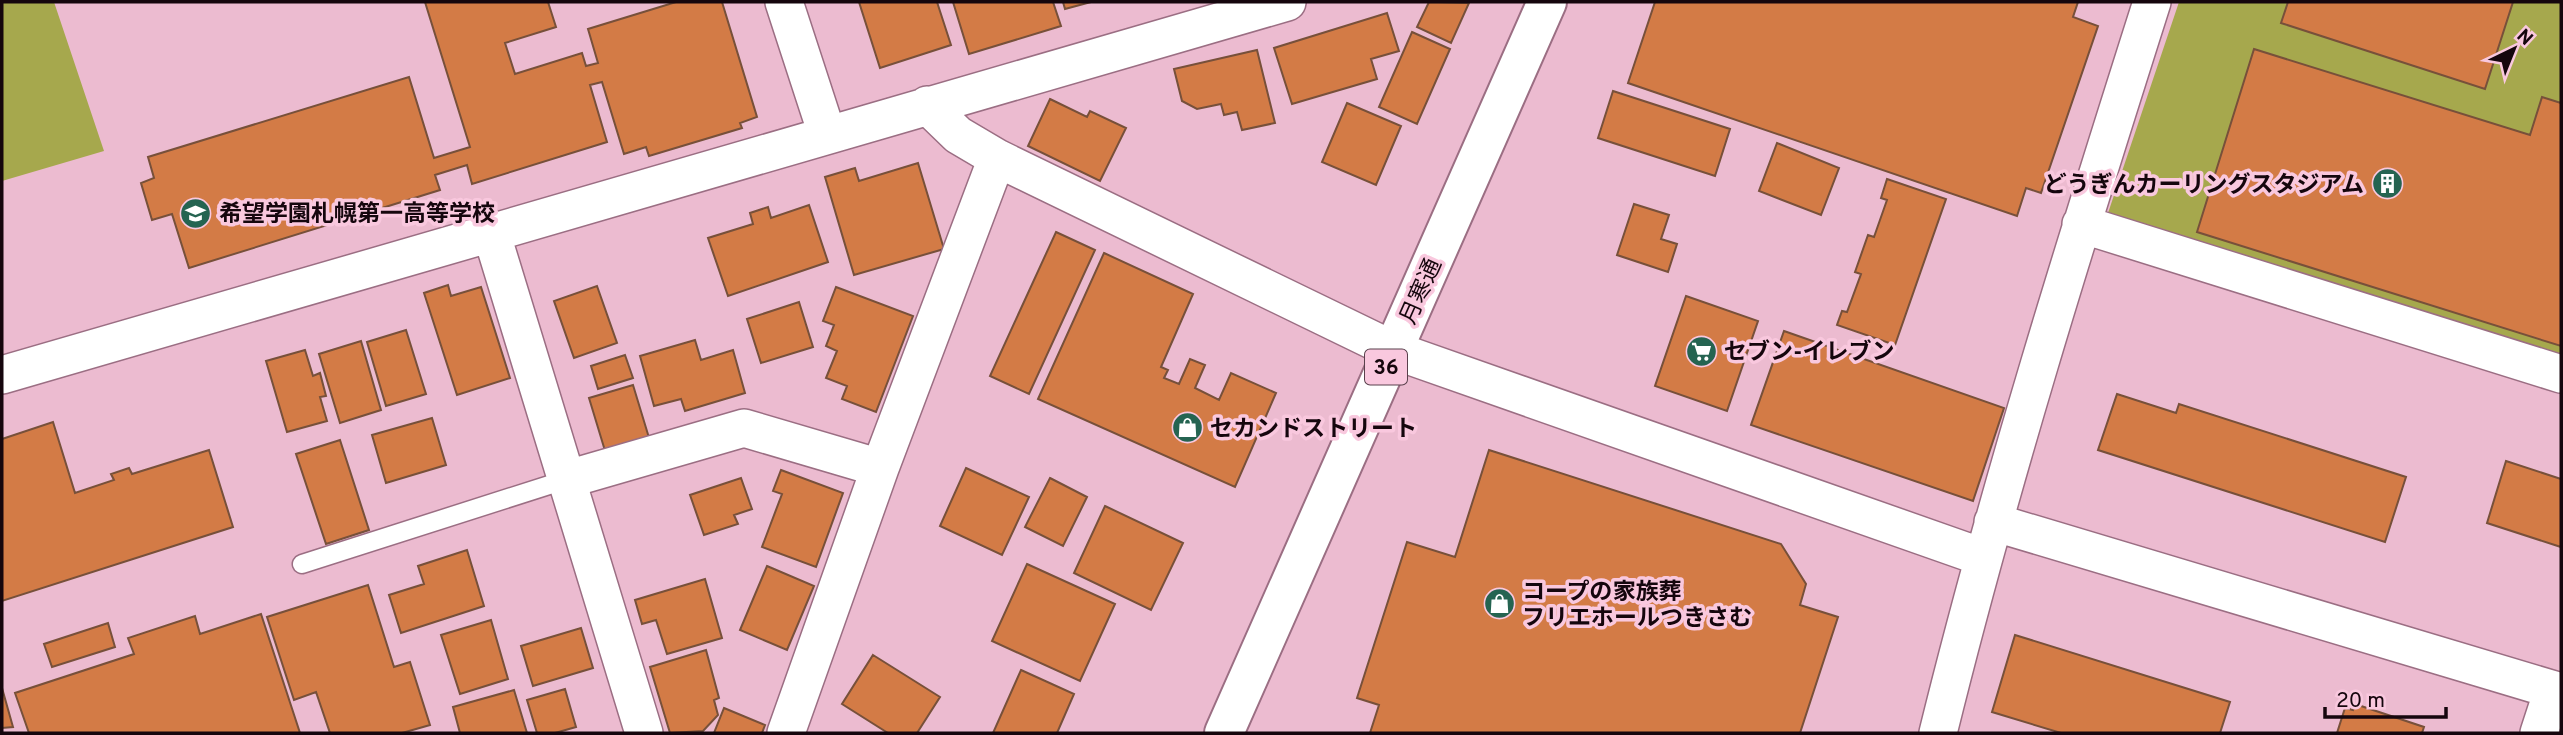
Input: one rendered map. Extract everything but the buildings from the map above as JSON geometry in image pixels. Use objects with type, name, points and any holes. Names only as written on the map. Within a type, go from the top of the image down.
[{"type":"highway","name":"月寒通","points":[[1224,733],[1547,2]]},
{"type":"street","points":[[784,2],[827,134]]},
{"type":"street","points":[[2,375],[1287,2]]},
{"type":"street","points":[[1938,733],[1982,557],[2081,224],[2152,2]]},
{"type":"street","points":[[927,105],[958,135],[997,158],[1393,350],[1982,557]]},
{"type":"street","points":[[786,733],[880,468],[997,158]]},
{"type":"street","points":[[2081,224],[2561,374]]},
{"type":"street","points":[[491,232],[644,733]]},
{"type":"street","points":[[568,479],[744,428],[880,468]]},
{"type":"street","points":[[1993,522],[2557,691],[2539,733]]},
{"type":"lane","points":[[302,564],[568,479]]},
{"type":"shaded area","points":[[2,2],[54,2],[104,151],[2,181]]},
{"type":"shaded area","points":[[2179,2],[2561,2],[2561,356],[2107,216]]},
{"type":"place","name":"どうぎんカーリングスタジアム","points":[[2387,184]]},
{"type":"place","name":"希望学園札幌第一高等学校","points":[[196,213]]},
{"type":"place","name":"セブン-イレブン","points":[[1701,351]]},
{"type":"place","name":"セカンドストリート","points":[[1187,428]]},
{"type":"place","name":"コープの家族葬 フリエホールつきさむ","points":[[1499,604]]}]
